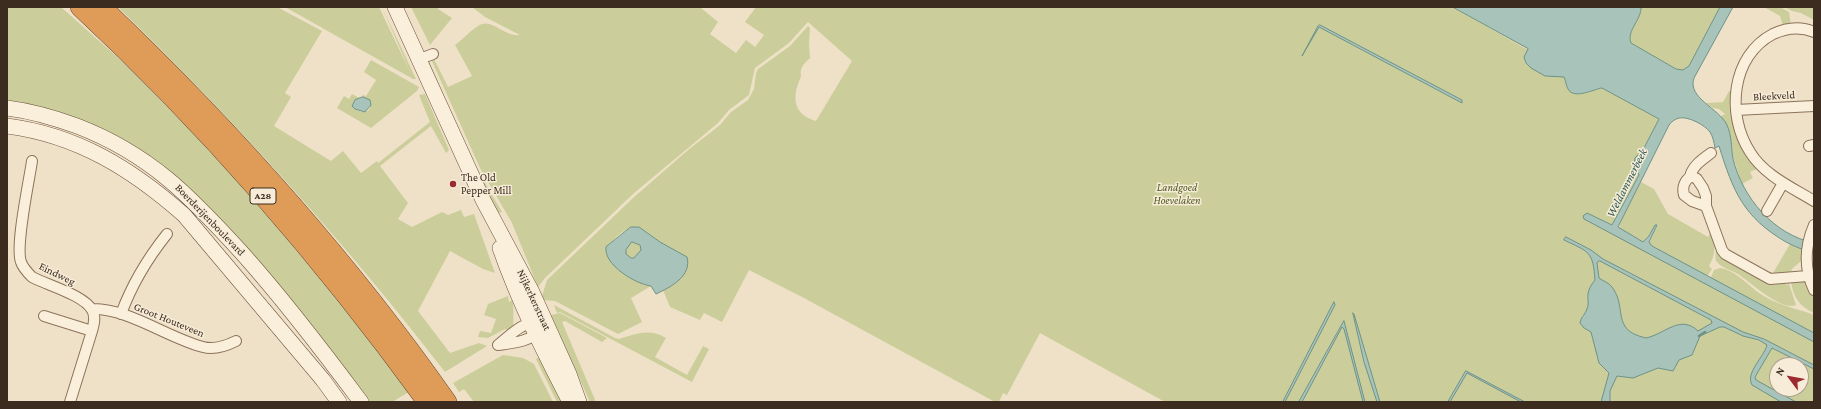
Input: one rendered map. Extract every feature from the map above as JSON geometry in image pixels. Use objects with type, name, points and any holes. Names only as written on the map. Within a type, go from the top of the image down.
[{"type":"highway","name":"A28","points":[[80,7],[179,105],[248,178],[396,359],[427,402]]},
{"type":"highway","name":"A28","points":[[102,7],[190,93],[258,166],[341,263],[410,351],[447,402]]},
{"type":"highway","name":"A28","points":[[410,351],[449,392],[456,402]]},
{"type":"main road","name":"Nijkerkerstraat","points":[[395,7],[426,57],[483,200],[532,292],[537,327],[570,402]]},
{"type":"main road","name":"Boerderijenboulevard","points":[[7,108],[44,115],[102,136],[138,156],[171,180],[201,208],[258,272],[329,359],[361,402]]},
{"type":"main road","name":"Boerderijenboulevard","points":[[7,126],[59,138],[92,151],[124,168],[163,196],[184,215],[323,380],[339,402]]},
{"type":"main road","name":"Nijkerkerstraat","points":[[537,327],[569,374],[579,402]]},
{"type":"street","points":[[1814,32],[1800,28],[1786,29],[1771,36],[1757,46],[1748,58],[1739,79],[1736,93],[1736,110],[1741,134],[1750,152],[1765,169],[1814,201]]},
{"type":"street","name":"Bleekveld","points":[[1736,110],[1814,106]]},
{"type":"street","points":[[1706,206],[1692,202],[1684,195],[1683,187],[1697,164],[1711,153]]},
{"type":"street","name":"Eindweg","points":[[32,161],[19,247],[21,262],[27,272],[32,276],[80,299],[92,309]]},
{"type":"street","points":[[1690,177],[1697,179],[1703,188],[1706,196],[1706,206],[1722,250],[1725,254],[1770,279],[1808,276]]},
{"type":"street","points":[[1767,211],[1783,182]]},
{"type":"street","points":[[1814,225],[1809,238],[1807,256],[1808,276],[1814,290]]},
{"type":"street","points":[[121,314],[136,279],[167,234]]},
{"type":"street","points":[[70,402],[92,331],[94,319],[92,309]]},
{"type":"street","name":"Groot Houteveen","points":[[92,309],[103,309],[121,314],[204,348],[225,347],[236,341]]},
{"type":"street","points":[[44,316],[92,331]]},
{"type":"green space","points":[[7,7],[61,7],[124,63],[187,127],[260,206],[314,268],[409,392],[392,402],[364,402],[156,165],[7,101]]},
{"type":"green space","points":[[118,7],[277,7],[322,31],[285,93],[291,97],[274,126],[331,161],[343,151],[361,173],[377,161],[378,163],[430,122],[419,95],[425,94],[449,150],[446,153],[431,126],[380,166],[408,203],[398,219],[412,227],[442,212],[448,215],[461,210],[464,217],[474,214],[495,273],[483,269],[450,251],[418,311],[450,353],[479,343],[487,346],[445,372],[368,276],[247,138]]},
{"type":"green space","points":[[285,7],[379,7],[411,74],[382,7],[416,79],[413,79]]},
{"type":"green space","points":[[411,7],[439,7],[438,9],[452,18],[430,45]]},
{"type":"green space","name":"Landgoed Hoevelaken","points":[[472,7],[700,7],[718,22],[710,34],[736,53],[746,40],[755,47],[764,35],[745,22],[756,7],[1453,7],[1528,50],[1564,77],[1568,89],[1587,93],[1594,89],[1602,88],[1659,119],[1644,148],[1635,158],[1634,164],[1639,175],[1612,225],[1587,213],[1814,334],[1814,402],[1165,402],[1040,333],[1007,395],[1003,393],[999,402],[995,402],[804,298],[749,270],[722,322],[704,313],[700,320],[670,307],[663,290],[676,282],[660,242],[639,227],[625,230],[606,247],[617,269],[645,285],[651,286],[631,298],[642,322],[618,334],[555,301],[544,300],[542,296],[547,280],[633,198],[688,150],[720,125],[731,112],[748,100],[754,89],[758,69],[790,46],[808,26],[810,28],[810,58],[802,68],[795,99],[799,110],[808,118],[816,121],[852,61],[808,22],[789,43],[755,68],[749,95],[729,110],[718,123],[633,194],[545,278],[538,287],[512,223],[480,168],[431,59],[433,57],[448,87],[472,76],[455,45],[475,28],[486,23],[510,34],[520,35],[485,17]],"holes":[[[1319,25],[1462,100],[1462,103],[1318,27]]]},
{"type":"green space","points":[[1641,7],[1720,7],[1689,66],[1683,70],[1676,69],[1631,43],[1630,38],[1632,30],[1641,12]]},
{"type":"green space","points":[[1764,7],[1780,7],[1789,12],[1791,25],[1783,26],[1780,16]]},
{"type":"green space","points":[[1784,7],[1814,7],[1814,20],[1801,13]]},
{"type":"green space","points":[[371,60],[419,87],[417,91],[371,128],[337,108],[344,96],[349,99],[352,94],[361,99],[355,100],[355,109],[362,112],[368,111],[370,108],[370,100],[361,98],[363,95],[366,96],[376,80],[364,72]]},
{"type":"green space","points":[[429,61],[475,166],[502,212],[499,213],[492,203],[427,64]]},
{"type":"green space","points":[[1729,91],[1733,91],[1732,101],[1759,168],[1750,172],[1753,178],[1742,184],[1733,157],[1730,139],[1721,116],[1725,114],[1719,109],[1713,108],[1706,103],[1723,102]]},
{"type":"green space","points":[[1641,182],[1654,189],[1668,214],[1708,237],[1711,231],[1714,240],[1714,249],[1713,257],[1709,266],[1712,269],[1707,277],[1649,244],[1657,225],[1655,225],[1649,236],[1643,242],[1619,229],[1622,216]]},
{"type":"green space","points":[[633,242],[640,247],[641,250],[636,257],[633,258],[626,253],[625,250],[630,243]]},
{"type":"green space","points":[[1790,244],[1801,249],[1801,261],[1792,269],[1790,274],[1767,274],[1768,271],[1773,273]]},
{"type":"green space","points":[[1717,247],[1720,254],[1786,281],[1786,285],[1789,284],[1796,305],[1790,306],[1775,300],[1738,274],[1721,266],[1716,259]]},
{"type":"green space","points":[[1720,268],[1736,274],[1759,293],[1772,301],[1814,315],[1814,333],[1710,279],[1714,270]]},
{"type":"green space","points":[[1791,280],[1805,281],[1807,283],[1814,297],[1814,313],[1805,308],[1795,296]]},
{"type":"green space","points":[[508,296],[509,302],[512,300],[513,303],[514,328],[508,332],[505,329],[488,338],[478,337],[480,331],[491,333],[496,319],[484,315],[488,304]]},
{"type":"green space","points":[[554,305],[615,338],[619,339],[637,334],[654,333],[666,338],[655,357],[687,375],[703,346],[709,349],[692,382],[560,312],[557,313]]},
{"type":"green space","points":[[560,313],[607,338],[602,342],[565,321],[562,322],[596,402],[590,402],[551,315]]},
{"type":"green space","points":[[503,355],[523,358],[534,364],[553,402],[474,402],[464,389],[459,392],[453,383]]},
{"type":"green space","points":[[543,356],[564,402],[557,402],[536,359]]},
{"type":"water","points":[[1453,7],[1641,7],[1641,12],[1632,30],[1630,38],[1631,43],[1676,69],[1683,70],[1689,66],[1720,7],[1733,7],[1694,78],[1693,85],[1699,97],[1723,119],[1727,125],[1731,138],[1733,159],[1744,187],[1752,200],[1773,223],[1785,232],[1814,243],[1814,254],[1786,242],[1771,233],[1759,223],[1742,202],[1735,190],[1719,146],[1715,148],[1710,132],[1696,122],[1687,118],[1676,119],[1669,125],[1618,227],[1643,242],[1649,236],[1655,225],[1657,225],[1649,242],[1652,246],[1814,333],[1814,342],[1584,219],[1583,216],[1587,213],[1612,225],[1639,175],[1634,164],[1635,158],[1644,148],[1659,119],[1602,88],[1579,94],[1571,92],[1567,88],[1564,77],[1545,76],[1531,68],[1526,63],[1524,57],[1528,49]]},
{"type":"water","points":[[1320,25],[1462,100],[1462,103],[1319,27],[1302,56],[1318,26]]},
{"type":"water","points":[[363,97],[370,100],[371,105],[365,112],[355,109],[352,106],[355,100]]},
{"type":"water","points":[[631,227],[639,227],[660,242],[687,257],[688,264],[679,280],[656,294],[651,286],[629,278],[615,267],[606,254],[606,247]],"holes":[[[632,242],[640,245],[641,250],[634,258],[631,258],[626,254],[626,250]]]},
{"type":"water","points":[[1566,237],[1591,250],[1603,259],[1743,332],[1764,339],[1799,357],[1790,357],[1772,348],[1755,377],[1756,380],[1769,387],[1769,395],[1752,385],[1751,380],[1753,370],[1767,345],[1759,340],[1743,336],[1724,327],[1720,327],[1700,336],[1692,355],[1679,360],[1673,371],[1658,368],[1633,378],[1617,376],[1610,391],[1610,402],[1601,402],[1609,373],[1599,363],[1591,332],[1584,328],[1580,323],[1588,307],[1589,290],[1595,280],[1591,258],[1579,247],[1564,240]],"holes":[[[1600,261],[1711,320],[1712,323],[1698,331],[1685,324],[1672,327],[1646,338],[1635,334],[1628,330],[1624,324],[1617,295],[1612,287],[1599,278],[1597,263]]]},
{"type":"water","points":[[1334,302],[1335,305],[1285,402],[1283,402]]},
{"type":"water","points":[[1353,313],[1380,402],[1377,402],[1364,362]]},
{"type":"water","points":[[1344,321],[1365,402],[1363,402],[1344,329],[1342,327],[1302,402],[1299,402]]},
{"type":"water","points":[[1809,362],[1814,365],[1814,369],[1809,366]]},
{"type":"water","points":[[1466,371],[1525,402],[1521,402],[1467,373],[1450,402],[1448,402]]},
{"type":"water","points":[[1772,397],[1787,397],[1796,402],[1781,402]]},
{"type":"waterway","name":"Weldammerbeek","points":[[1699,336],[1705,332]]},
{"type":"place","name":"The Old Pepper Mill","points":[[453,184]]}]
